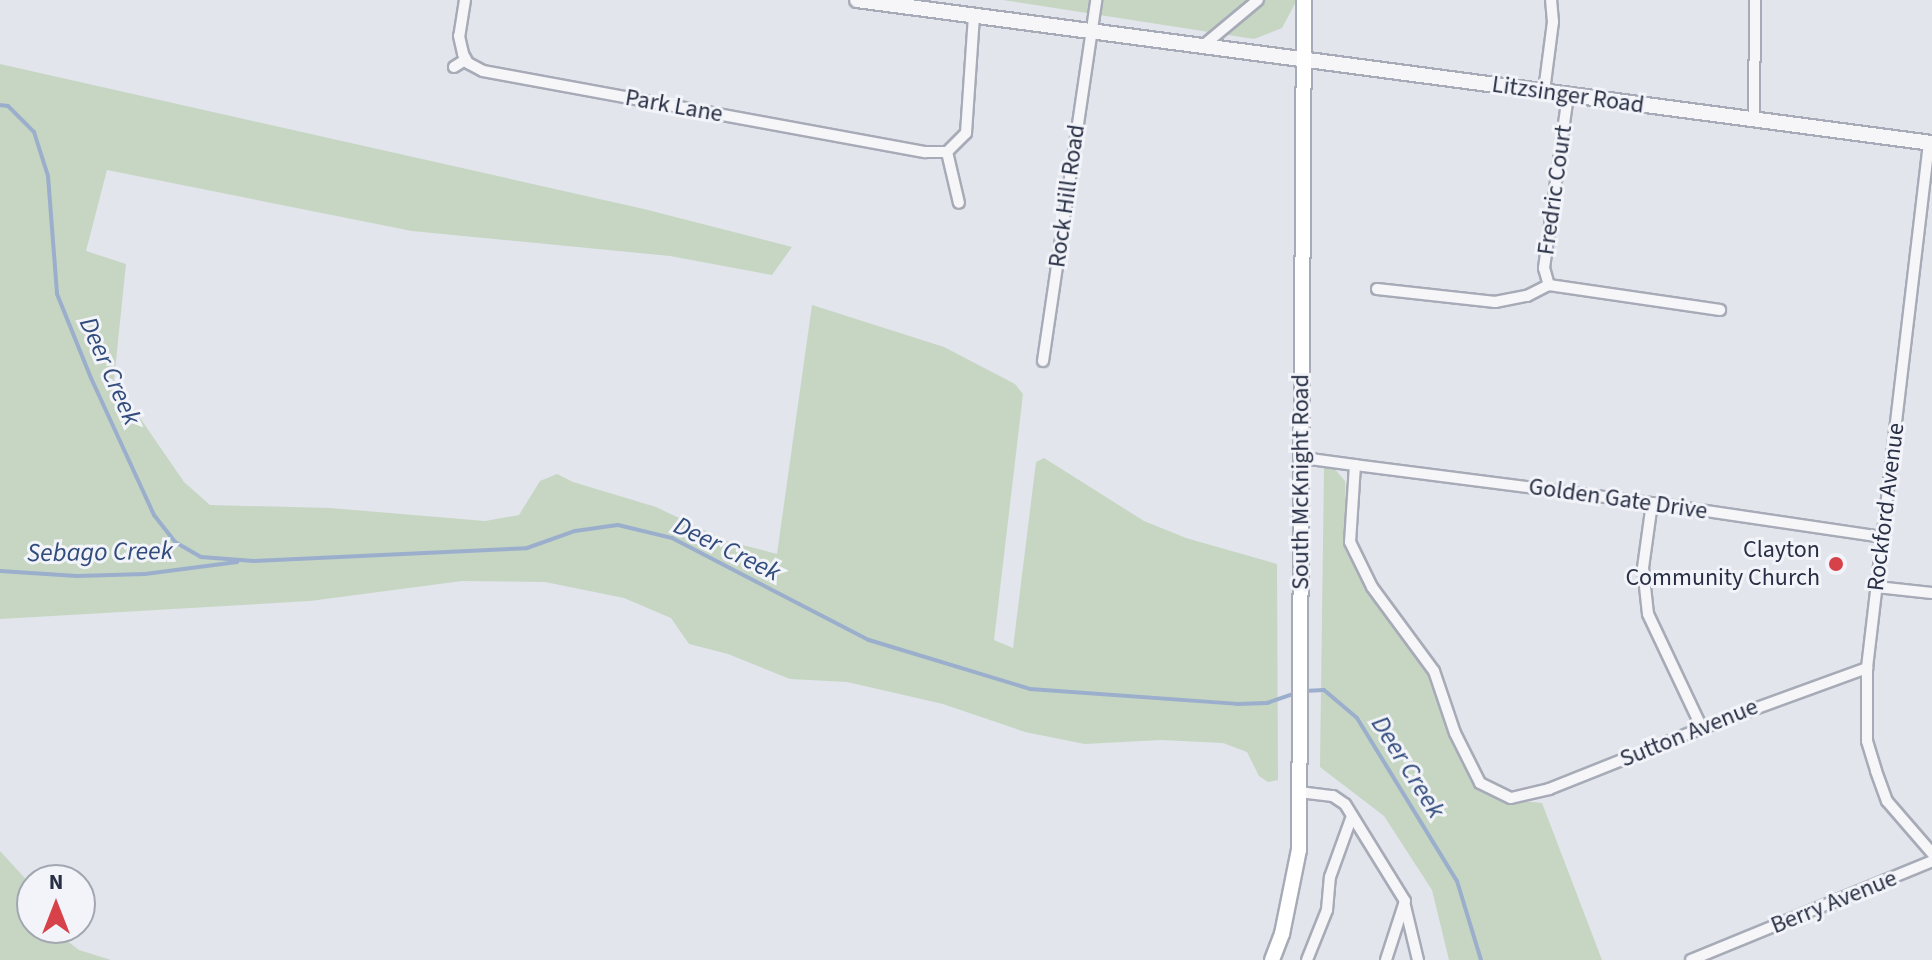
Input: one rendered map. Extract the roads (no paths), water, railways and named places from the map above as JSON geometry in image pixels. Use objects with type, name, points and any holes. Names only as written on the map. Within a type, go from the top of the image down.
[{"type":"main road","name":"South McKnight Road","points":[[1272,960],[1282,934],[1299,850],[1304,0]]},
{"type":"street","points":[[454,67],[465,60],[459,36],[465,0]]},
{"type":"street","name":"Litzsinger Road","points":[[857,0],[1931,143]]},
{"type":"street","name":"Rock Hill Road","points":[[1043,361],[1096,0]]},
{"type":"street","points":[[1204,45],[1258,0]]},
{"type":"street","points":[[1544,91],[1553,22],[1551,0]]},
{"type":"street","points":[[1754,120],[1755,0]]},
{"type":"street","points":[[959,203],[947,152],[966,133],[974,16]]},
{"type":"street","name":"Park Lane","points":[[465,60],[488,72],[926,152],[947,152]]},
{"type":"street","name":"Fredric Court","points":[[1549,285],[1544,268],[1568,95]]},
{"type":"street","name":"Rockford Avenue","points":[[1931,143],[1881,537],[1867,668],[1867,741],[1887,801],[1932,853]]},
{"type":"street","name":"Fredric Court","points":[[1377,289],[1495,302],[1527,296],[1549,285],[1720,310]]},
{"type":"street","name":"Golden Gate Drive","points":[[1303,458],[1652,503],[1881,537]]},
{"type":"street","name":"Sutton Avenue","points":[[1355,465],[1350,542],[1372,587],[1434,671],[1455,733],[1480,783],[1511,798],[1549,789],[1702,728],[1867,668]]},
{"type":"street","points":[[1652,503],[1643,568],[1648,614],[1702,728]]},
{"type":"street","points":[[1877,587],[1932,593]]},
{"type":"street","points":[[1299,792],[1333,796],[1345,804],[1404,904],[1418,960]]},
{"type":"street","points":[[1307,960],[1327,910],[1330,877],[1352,816]]},
{"type":"street","name":"Berry Avenue","points":[[1691,960],[1932,861]]},
{"type":"street","points":[[1386,960],[1404,904]]},
{"type":"waterway","name":"Deer Creek","points":[[0,105],[8,106],[34,132],[48,176],[57,294],[91,378],[154,515],[175,542],[201,557],[254,561],[527,548],[575,531],[618,525],[672,538],[869,640],[1030,689],[1237,704],[1267,703],[1296,693]]},
{"type":"waterway","name":"Sebago Creek","points":[[0,571],[77,576],[145,574],[237,562]]},
{"type":"waterway","name":"Deer Creek","points":[[1304,691],[1324,690],[1357,718],[1457,881],[1481,960]]},
{"type":"place","name":"Clayton Community Church","points":[[1836,564]]}]
